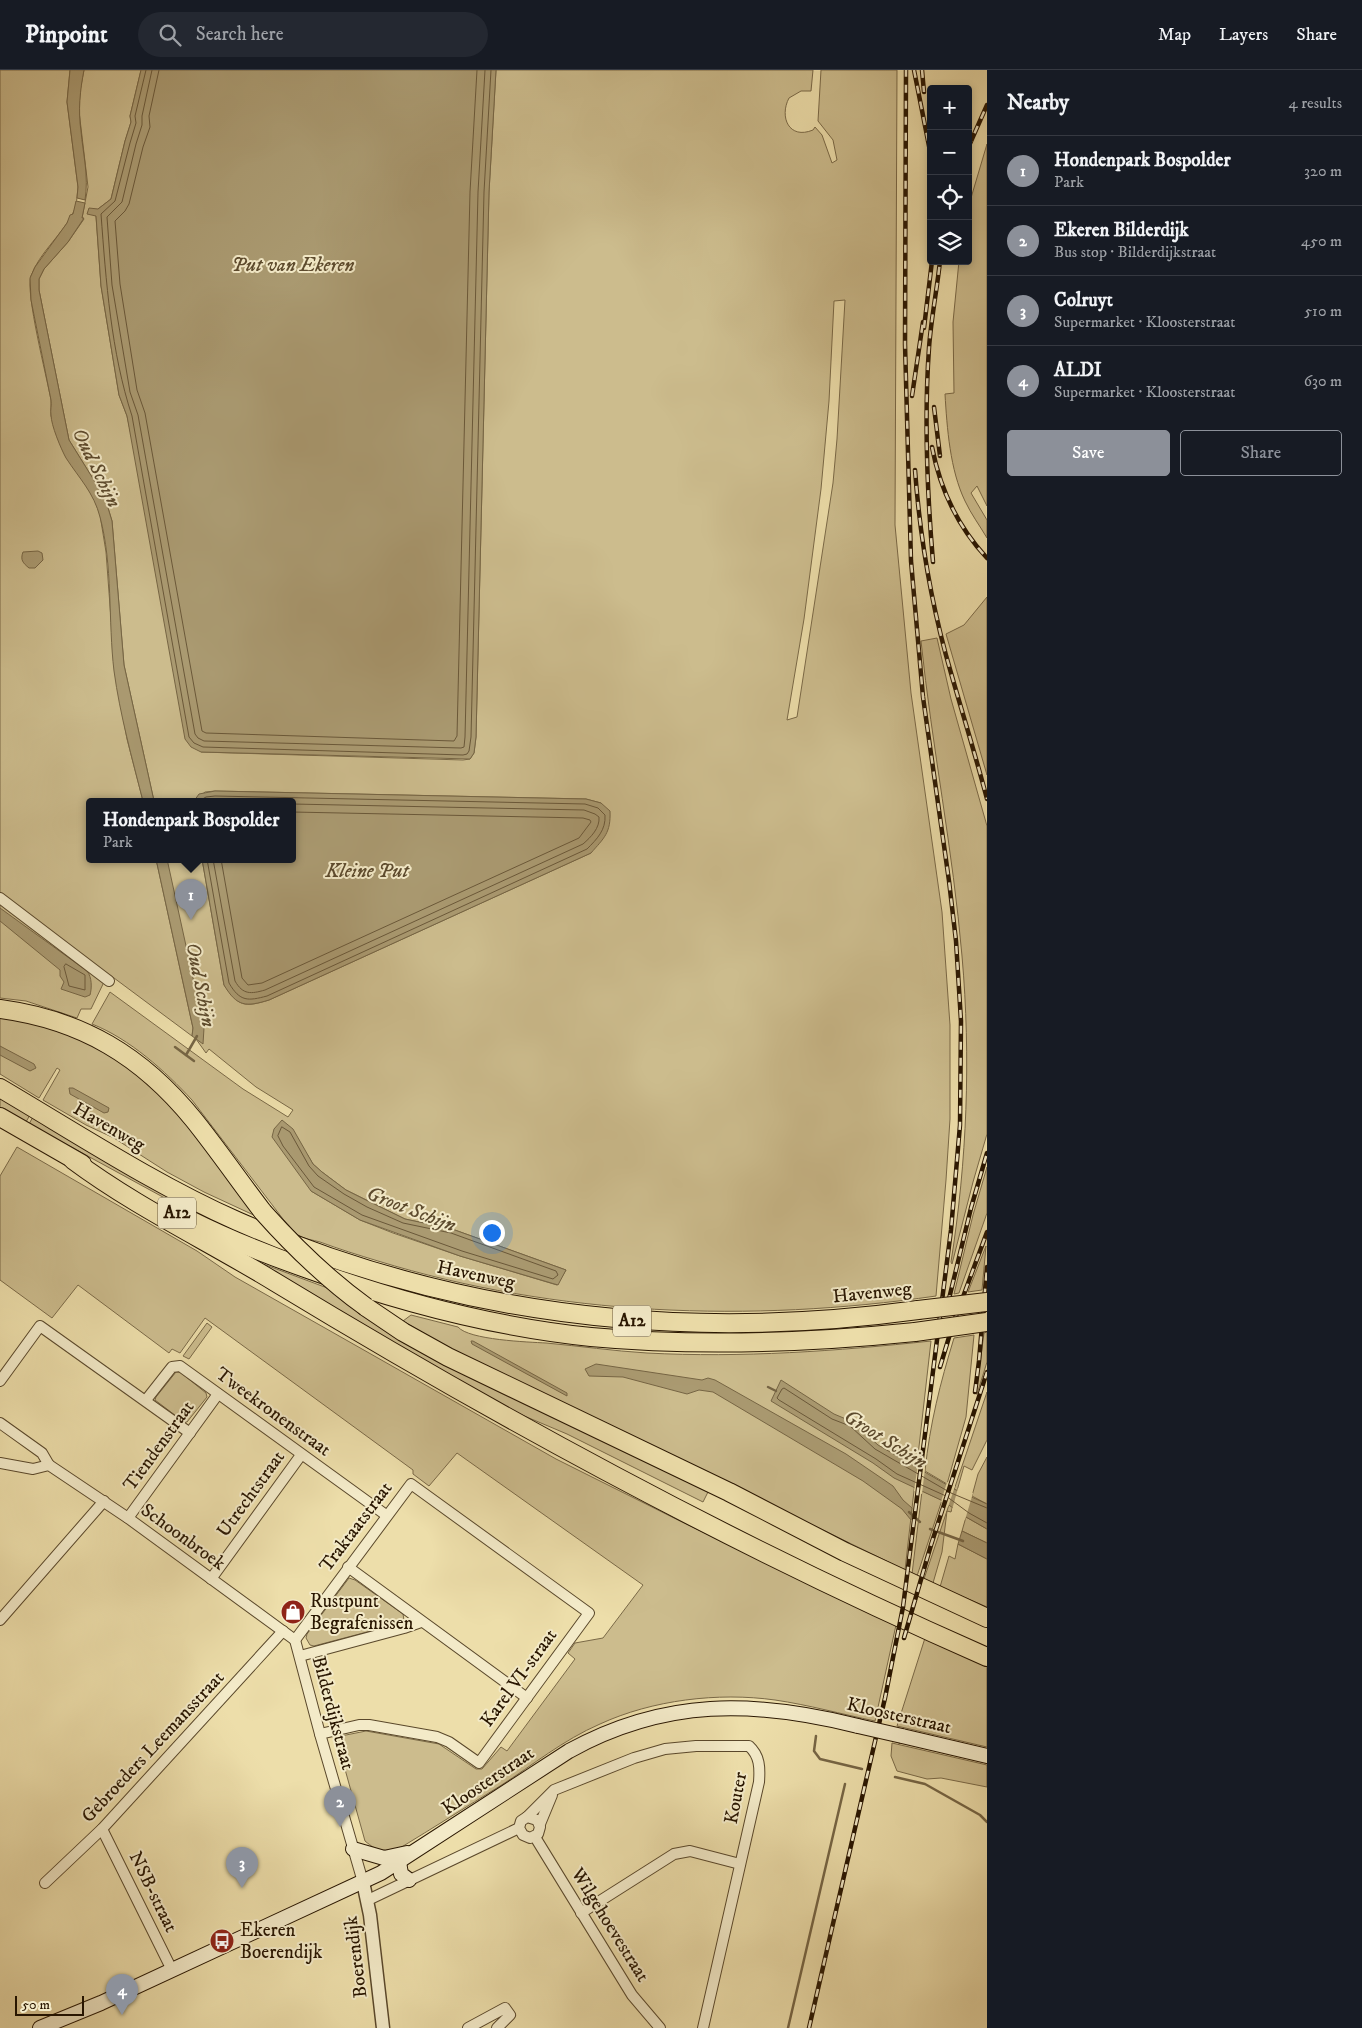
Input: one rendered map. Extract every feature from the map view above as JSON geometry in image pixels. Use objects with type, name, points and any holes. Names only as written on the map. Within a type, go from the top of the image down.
[{"type":"highway","points":[[0,1009],[36,1015],[80,1030],[112,1046],[129,1058],[174,1098],[194,1120],[263,1212],[312,1265],[337,1286],[403,1332],[448,1357],[730,1492],[845,1552],[987,1618]]},
{"type":"highway","name":"Havenweg","points":[[0,1088],[136,1168],[237,1220],[318,1253],[370,1271],[427,1287],[507,1304],[629,1320],[757,1322],[849,1318],[987,1302]]},
{"type":"highway","name":"A12","points":[[0,1117],[73,1160],[193,1221],[269,1256],[360,1288],[414,1304],[479,1319],[589,1336],[672,1342],[756,1343],[915,1332],[987,1322]]},
{"type":"highway","points":[[73,1160],[104,1183],[268,1278],[356,1332],[556,1445],[835,1587],[987,1657]]},
{"type":"main road","name":"Kloosterstraat","points":[[44,2027],[101,2004],[363,1882],[415,1852],[569,1751],[606,1732],[654,1716],[700,1708],[747,1708],[801,1714],[987,1756]]},
{"type":"main road","points":[[353,1849],[384,1858],[415,1852]]},
{"type":"main road","points":[[399,1862],[401,1874],[409,1880]]},
{"type":"street","points":[[0,898],[110,981]]},
{"type":"street","points":[[0,1381],[40,1326],[190,1433]]},
{"type":"street","name":"Tweekronenstraat","points":[[146,1400],[172,1368],[175,1366],[184,1368],[301,1455],[386,1515]]},
{"type":"street","name":"Tiendenstraat","points":[[128,1518],[218,1394]]},
{"type":"street","name":"Schoonbroek","points":[[0,1424],[42,1453],[49,1465],[128,1518],[295,1640]]},
{"type":"street","name":"Utrechtstraat","points":[[211,1579],[301,1455]]},
{"type":"street","points":[[0,1463],[33,1469],[49,1465]]},
{"type":"street","name":"Traktaatstraat","points":[[295,1640],[386,1515],[411,1484],[589,1613]]},
{"type":"street","points":[[0,1620],[104,1501]]},
{"type":"street","points":[[348,1567],[527,1698]]},
{"type":"street","name":"Karel VI-straat","points":[[320,1734],[359,1725],[378,1726],[437,1737],[449,1742],[478,1763],[589,1613]]},
{"type":"street","points":[[300,1656],[421,1622]]},
{"type":"street","name":"Gebroeders Leemansstraat","points":[[46,1884],[102,1829],[283,1631]]},
{"type":"street","name":"Bilderdijkstraat","points":[[295,1640],[363,1882]]},
{"type":"street","name":"Kouter","points":[[527,1817],[554,1790],[634,1758],[665,1749],[696,1746],[749,1746],[755,1752],[760,1766],[759,1782],[703,2028]]},
{"type":"street","points":[[535,1837],[540,1831],[540,1824],[554,1790]]},
{"type":"street","points":[[368,1900],[519,1828],[521,1821],[527,1817],[535,1818],[540,1824]]},
{"type":"street","name":"Wilgehoevestraat","points":[[519,1828],[525,1837],[535,1837],[632,1996],[660,2028]]},
{"type":"street","name":"NSB-straat","points":[[102,1829],[172,1970]]},
{"type":"street","points":[[581,1913],[674,1854],[690,1851],[740,1864]]},
{"type":"street","name":"Boerendijk","points":[[363,1882],[368,1900],[383,2028]]},
{"type":"street","points":[[468,2028],[505,2008],[510,2015],[497,2028]]},
{"type":"shaded area","points":[[0,70],[70,70],[67,102],[78,187],[76,204],[63,229],[39,260],[31,276],[31,299],[51,400],[51,416],[67,458],[85,483],[100,515],[106,552],[115,673],[127,739],[142,798],[86,798],[86,863],[157,863],[193,1028],[192,1036],[110,975],[104,982],[91,1009],[81,1009],[77,1018],[26,1001],[0,998]]},
{"type":"shaded area","points":[[84,70],[141,70],[130,116],[131,122],[111,199],[98,209],[96,216],[101,286],[119,395],[127,416],[201,752],[463,760],[470,759],[474,753],[476,737],[489,192],[496,70],[813,70],[811,91],[801,91],[789,98],[785,112],[786,119],[788,125],[798,132],[813,130],[815,127],[822,135],[832,163],[837,160],[833,140],[818,121],[821,70],[897,70],[895,525],[911,693],[942,912],[950,1025],[950,1119],[936,1296],[866,1305],[796,1310],[654,1309],[584,1303],[515,1293],[446,1279],[349,1252],[298,1235],[283,1219],[182,1089],[159,1067],[133,1047],[106,1030],[92,1024],[110,992],[243,1089],[288,1117],[293,1110],[256,1087],[209,1049],[206,1053],[196,1039],[166,863],[203,863],[224,985],[238,1001],[253,1004],[269,1000],[591,853],[601,803],[586,799],[215,791],[205,792],[198,798],[153,798],[124,665],[112,521],[105,498],[69,440],[39,290],[39,279],[44,269],[68,242],[84,219],[82,218],[88,187],[79,111]],"holes":[[[845,300],[833,483],[797,717],[787,720],[804,619],[821,489],[829,401],[834,301]],[[307,1154],[313,1164],[346,1190],[405,1219],[452,1229],[566,1270],[557,1285],[460,1256],[360,1220],[311,1191]]]},
{"type":"shaded area","points":[[987,144],[987,506],[977,486],[971,493],[987,520],[987,538],[967,506],[956,476],[948,435],[945,394],[954,393],[953,322],[959,265],[972,265],[972,195]]},
{"type":"shaded area","points":[[987,597],[987,775],[946,634],[964,625]]},
{"type":"shaded area","points":[[937,638],[951,699],[987,826],[987,1134],[952,1264],[964,1148],[967,1071],[965,994],[958,917],[921,641]]},
{"type":"shaded area","points":[[0,1015],[51,1025],[104,1048],[162,1091],[260,1218],[204,1192],[167,1172],[114,1138],[86,1125],[43,1100],[60,1070],[57,1068],[39,1098],[0,1074]]},
{"type":"shaded area","points":[[0,1095],[31,1113],[26,1122],[0,1108]]},
{"type":"shaded area","points":[[34,1115],[288,1249],[298,1259],[172,1202],[29,1124]]},
{"type":"shaded area","points":[[17,1147],[197,1251],[235,1277],[556,1459],[896,1625],[875,1721],[800,1704],[753,1698],[731,1697],[686,1700],[641,1709],[600,1724],[573,1737],[500,1786],[400,1848],[381,1850],[370,1845],[365,1841],[336,1737],[366,1731],[439,1744],[476,1769],[482,1769],[501,1747],[507,1751],[575,1659],[568,1653],[575,1643],[603,1638],[643,1585],[457,1453],[429,1486],[413,1474],[413,1470],[205,1318],[180,1353],[172,1349],[169,1353],[78,1285],[52,1318],[0,1280],[0,1176]]},
{"type":"shaded area","points":[[987,1167],[987,1213],[959,1293],[954,1294],[973,1215]]},
{"type":"shaded area","points":[[986,1246],[982,1290],[968,1292]]},
{"type":"shaded area","points":[[255,1261],[330,1289],[710,1488],[703,1502],[567,1434],[484,1399]]},
{"type":"shaded area","points":[[411,1315],[458,1327],[474,1335],[486,1338],[647,1353],[718,1355],[789,1353],[931,1341],[905,1570],[443,1345],[403,1321]]},
{"type":"shaded area","points":[[207,1323],[212,1327],[189,1359],[183,1356]]},
{"type":"shaded area","points":[[987,1332],[987,1362],[976,1394],[984,1333]]},
{"type":"shaded area","points":[[974,1335],[966,1417],[947,1484],[925,1471],[930,1436],[940,1388],[954,1338]]},
{"type":"shaded area","points":[[176,1372],[180,1372],[206,1393],[207,1397],[187,1422],[184,1422],[155,1400]]},
{"type":"shaded area","points":[[987,1392],[987,1440],[972,1470],[964,1466],[951,1512],[947,1511],[942,1552],[933,1583],[924,1579]]},
{"type":"shaded area","points":[[987,1457],[987,1504],[972,1496],[978,1474]]},
{"type":"shaded area","points":[[922,1491],[942,1500],[917,1576],[912,1574]]},
{"type":"shaded area","points":[[966,1517],[987,1529],[987,1543],[962,1531]]},
{"type":"shaded area","points":[[958,1544],[987,1559],[987,1607],[940,1587],[949,1556],[955,1559]]},
{"type":"shaded area","points":[[349,1578],[355,1580],[403,1614],[404,1620],[401,1623],[314,1646],[310,1645],[306,1638],[307,1634]]},
{"type":"shaded area","points":[[925,1638],[987,1665],[987,1747],[897,1726]]},
{"type":"shaded area","points":[[892,1743],[987,1765],[987,1787],[941,1778],[927,1779],[897,1771],[891,1756]]},
{"type":"water","points":[[70,70],[84,70],[80,123],[86,174],[85,200],[77,198],[78,187],[67,102]]},
{"type":"water","name":"Put van Ekeren","points":[[141,70],[496,70],[489,192],[476,737],[474,753],[470,759],[201,752],[191,747],[185,739],[127,416],[119,395],[101,286],[96,216],[87,214],[89,208],[98,209],[111,199],[131,122],[130,116]]},
{"type":"water","points":[[76,201],[85,203],[82,218],[84,218],[68,242],[44,269],[39,279],[39,290],[69,440],[105,498],[112,521],[124,665],[153,798],[142,798],[120,704],[112,652],[107,554],[100,517],[94,500],[66,458],[54,431],[51,419],[51,400],[31,300],[30,278],[35,267],[67,223],[70,215],[73,214]]},
{"type":"water","points":[[38,551],[42,553],[43,560],[35,568],[29,568],[23,561],[23,552]]},
{"type":"water","name":"Kleine Put","points":[[215,791],[586,799],[601,803],[610,811],[610,819],[606,835],[591,853],[269,1000],[248,1004],[233,998],[224,985],[203,863],[296,863],[296,798],[196,798],[199,794]]},
{"type":"water","points":[[157,863],[168,863],[204,1028],[203,1044],[192,1036],[193,1028]]},
{"type":"water","points":[[0,908],[87,971],[91,983],[90,995],[85,997],[61,989],[64,982],[60,976],[60,970],[0,921]]},
{"type":"water","points":[[0,1046],[34,1064],[36,1068],[30,1071],[0,1055]]},
{"type":"water","points":[[69,1088],[73,1088],[109,1108],[108,1112],[104,1113],[70,1094]]},
{"type":"water","points":[[282,1120],[293,1129],[313,1164],[346,1190],[405,1219],[452,1229],[566,1270],[558,1285],[460,1256],[360,1220],[311,1191],[272,1137],[274,1129]]},
{"type":"water","points":[[471,1341],[567,1393],[567,1396],[472,1344]]},
{"type":"water","points":[[596,1364],[702,1380],[708,1378],[715,1380],[846,1454],[893,1486],[903,1500],[912,1508],[911,1520],[902,1509],[863,1481],[713,1392],[699,1390],[687,1394],[623,1377],[589,1376],[585,1369]]},
{"type":"water","points":[[781,1380],[834,1414],[853,1422],[878,1445],[954,1489],[987,1504],[987,1529],[943,1501],[894,1478],[873,1463],[771,1401]]},
{"type":"water","points":[[962,1531],[987,1543],[987,1559],[958,1544]]},
{"type":"pier","points":[[918,1464],[925,1468],[922,1494],[914,1491]]},
{"type":"pier","points":[[947,1482],[955,1486],[948,1507],[941,1502]]},
{"type":"pier","points":[[958,1488],[973,1493],[965,1520],[952,1510]]},
{"type":"waterway","name":"Oud Schijn","points":[[186,1055],[197,1036]]},
{"type":"waterway","name":"Oud Schijn","points":[[175,1047],[194,1061]]},
{"type":"waterway","name":"Groot Schijn","points":[[768,1387],[776,1391]]},
{"type":"waterway","points":[[909,1512],[920,1522]]},
{"type":"waterway","points":[[930,1529],[963,1541]]},
{"type":"waterway","points":[[816,1736],[814,1751],[820,1759],[862,1769]]},
{"type":"waterway","points":[[895,1777],[925,1784],[980,1815],[987,1822]]},
{"type":"waterway","points":[[788,2028],[845,1784]]},
{"type":"railway","points":[[809,2028],[885,1698],[903,1607],[951,1230],[960,1125],[961,1021],[956,941],[923,697],[911,561],[905,344],[906,70]]},
{"type":"railway","points":[[914,70],[927,136]]},
{"type":"railway","points":[[922,70],[924,92]]},
{"type":"railway","points":[[972,139],[987,105]]},
{"type":"railway","points":[[924,328],[932,265]]},
{"type":"railway","points":[[933,562],[926,428],[927,375],[939,265]]},
{"type":"railway","points":[[912,396],[923,322]]},
{"type":"railway","points":[[934,407],[940,456]]},
{"type":"railway","points":[[932,447],[935,463],[952,507],[967,533],[987,558]]},
{"type":"railway","points":[[915,470],[920,521],[938,623],[987,799]]},
{"type":"railway","points":[[948,1303],[971,1208],[987,1153]]},
{"type":"railway","points":[[940,1367],[953,1324],[987,1232]]},
{"type":"railway","points":[[975,1392],[987,1267]]},
{"type":"railway","points":[[904,1638],[931,1545],[987,1372]]},
{"type":"place","name":"Hondenpark Bospolder","points":[[191,920]]},
{"type":"place","name":"Rustpunt Begrafenissen","points":[[293,1612]]},
{"type":"place","name":"Ekeren Bilderdijk","points":[[340,1827]]},
{"type":"place","name":"Colruyt","points":[[242,1888]]},
{"type":"place","name":"Ekeren Boerendijk","points":[[222,1941]]},
{"type":"place","name":"ALDI","points":[[122,2015]]}]
